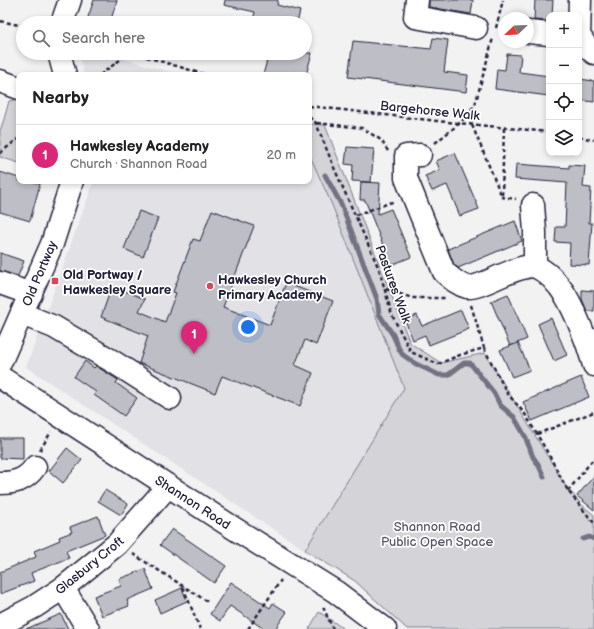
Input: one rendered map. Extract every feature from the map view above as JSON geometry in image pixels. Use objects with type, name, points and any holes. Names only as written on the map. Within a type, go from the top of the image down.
[{"type":"street","points":[[64,16],[70,0]]},
{"type":"street","points":[[417,0],[415,17],[488,32]]},
{"type":"street","points":[[580,0],[579,36],[586,46],[594,52]]},
{"type":"street","points":[[534,33],[546,34]]},
{"type":"street","points":[[61,60],[63,72]]},
{"type":"street","points":[[0,81],[16,87]]},
{"type":"street","points":[[420,154],[406,156],[406,178],[444,272],[452,279],[455,291],[478,285],[502,274],[527,266],[535,266],[551,277],[560,287],[580,325],[591,341],[594,365]]},
{"type":"street","name":"Old Portway","points":[[0,364],[32,294],[52,244],[71,184]]},
{"type":"street","points":[[533,205],[535,266]]},
{"type":"street","points":[[0,283],[32,294]]},
{"type":"street","points":[[22,314],[54,327],[112,361],[170,398]]},
{"type":"street","name":"Shannon Road","points":[[0,377],[291,565],[336,592],[386,629]]},
{"type":"street","points":[[0,484],[14,483],[30,474],[35,467]]},
{"type":"street","name":"Glasbury Croft","points":[[2,629],[0,625],[34,607],[63,588],[118,544],[168,486]]},
{"type":"street","points":[[63,588],[88,629]]},
{"type":"path","points":[[420,154],[460,124],[475,105],[488,32],[503,0]]},
{"type":"path","points":[[0,21],[16,24]]},
{"type":"path","points":[[104,72],[120,60]]},
{"type":"path","points":[[157,60],[197,72]]},
{"type":"path","name":"Bargehorse Walk","points":[[312,106],[460,124],[546,132]]},
{"type":"path","name":"Pastures Walk","points":[[312,120],[316,123],[379,269],[392,315],[410,352],[438,364],[460,355],[484,348]]},
{"type":"path","points":[[316,123],[362,128],[381,140],[389,153]]},
{"type":"path","points":[[472,124],[502,197]]},
{"type":"path","points":[[502,197],[504,128]]},
{"type":"path","points":[[582,138],[594,140]]},
{"type":"path","points":[[0,153],[16,140]]},
{"type":"path","points":[[356,215],[412,195]]},
{"type":"path","points":[[502,197],[528,201],[533,205]]},
{"type":"path","points":[[385,289],[412,298],[455,291],[470,301],[484,348],[507,393],[525,414],[568,491],[594,523]]},
{"type":"path","points":[[537,434],[594,412]]},
{"type":"path","points":[[35,467],[32,462],[61,416]]},
{"type":"path","points":[[568,491],[594,458]]},
{"type":"path","points":[[118,544],[208,602]]},
{"type":"path","points":[[248,629],[291,565]]},
{"type":"path","points":[[182,586],[200,629]]},
{"type":"path","points":[[323,607],[333,629]]},
{"type":"shaded area","points":[[81,60],[128,60],[171,72],[83,72]]},
{"type":"shaded area","name":"Hawkesley Church Primary Academy","points":[[312,161],[332,205],[404,388],[305,550],[26,367],[93,184],[312,184]]},
{"type":"green space","points":[[16,100],[16,162],[0,157],[0,131],[9,101]]},
{"type":"green space","name":"Shannon Road Public Open Space","points":[[312,124],[325,125],[410,343],[441,363],[485,353],[565,485],[582,505],[594,515],[594,629],[407,629],[355,581],[305,550],[404,388],[332,205],[312,161]]},
{"type":"green space","points":[[319,612],[344,629],[309,629]]},
{"type":"building","points":[[94,0],[117,0],[112,16],[88,16]]},
{"type":"building","points":[[225,0],[278,0],[277,5],[300,11],[299,16],[254,16],[255,12],[224,5]]},
{"type":"building","points":[[429,0],[473,0],[471,14],[429,7]]},
{"type":"building","points":[[535,0],[553,0],[552,12],[546,12],[546,21],[534,20]]},
{"type":"building","points":[[433,38],[448,40],[444,72],[468,75],[466,92],[348,77],[353,41],[431,49]]},
{"type":"building","points":[[507,54],[521,55],[519,72],[546,76],[546,96],[495,89],[497,69],[505,70]]},
{"type":"building","points":[[267,60],[310,60],[307,72],[264,72]]},
{"type":"building","points":[[582,79],[594,81],[594,102],[582,100]]},
{"type":"building","points":[[347,147],[374,149],[371,182],[352,181],[353,165],[345,164]]},
{"type":"building","points":[[455,153],[479,209],[460,216],[447,185],[432,191],[425,176],[440,170],[436,161]]},
{"type":"building","points":[[516,164],[569,168],[569,165],[585,166],[583,187],[591,188],[589,223],[592,223],[589,265],[569,264],[570,243],[555,242],[556,227],[565,227],[567,183],[515,179]]},
{"type":"building","points":[[0,172],[16,177],[16,184],[40,184],[30,221],[0,212]]},
{"type":"building","points":[[361,182],[380,183],[378,214],[391,209],[411,257],[391,265],[365,200],[360,200]]},
{"type":"building","points":[[212,210],[254,226],[223,307],[270,325],[286,283],[333,301],[316,345],[305,340],[295,365],[313,373],[300,406],[222,376],[215,393],[139,363],[148,336],[101,317],[112,286],[145,299],[139,311],[165,322],[176,293],[173,292],[193,239],[200,241]]},
{"type":"building","points":[[139,211],[158,218],[143,257],[124,249]]},
{"type":"building","points":[[515,221],[522,241],[458,268],[454,265],[448,249]]},
{"type":"building","points":[[0,253],[24,261],[18,276],[0,271]]},
{"type":"building","points":[[582,290],[594,291],[594,311],[587,311],[582,299]]},
{"type":"building","points":[[508,294],[527,339],[510,346],[491,301]]},
{"type":"building","points":[[461,310],[469,329],[429,345],[425,335],[413,340],[405,320],[417,315],[422,326]]},
{"type":"building","points":[[551,318],[567,355],[554,361],[538,324]]},
{"type":"building","points":[[518,343],[530,370],[512,377],[500,350]]},
{"type":"building","points":[[85,361],[94,368],[96,366],[118,380],[116,383],[137,398],[124,416],[94,395],[96,392],[74,377]]},
{"type":"building","points":[[581,377],[589,397],[532,421],[523,402]]},
{"type":"building","points":[[0,438],[23,438],[23,459],[0,458]]},
{"type":"building","points":[[67,448],[82,460],[63,483],[49,471]]},
{"type":"building","points":[[594,476],[594,510],[577,496]]},
{"type":"building","points":[[105,490],[128,504],[121,515],[98,501]]},
{"type":"building","points":[[98,516],[105,535],[66,551],[69,558],[31,573],[34,581],[0,594],[0,572],[36,557],[34,551],[60,540],[59,537],[72,532],[70,527]]},
{"type":"building","points":[[172,529],[226,566],[214,583],[160,545]]},
{"type":"building","points":[[145,569],[153,589],[127,600],[129,606],[102,616],[94,596],[121,586],[119,579]]},
{"type":"building","points":[[231,582],[270,608],[273,603],[287,612],[275,629],[264,629],[230,606],[220,621],[210,614]]},
{"type":"building","points":[[182,588],[187,601],[160,613],[155,600]]},
{"type":"building","points":[[61,614],[68,629],[26,629]]},
{"type":"waterway","points":[[325,175],[341,204],[377,299],[379,314],[393,335],[403,355],[416,364],[439,375],[448,375],[464,363],[470,363],[494,393],[500,405],[514,417],[525,436],[533,457],[544,477]]},
{"type":"waterway","points":[[583,539],[589,537],[594,539]]},
{"type":"place","name":"Old Portway / Hawkesley Square","points":[[55,281]]},
{"type":"place","name":"Hawkesley Church Primary Academy","points":[[210,286]]},
{"type":"place","name":"Hawkesley Academy","points":[[194,354]]}]
